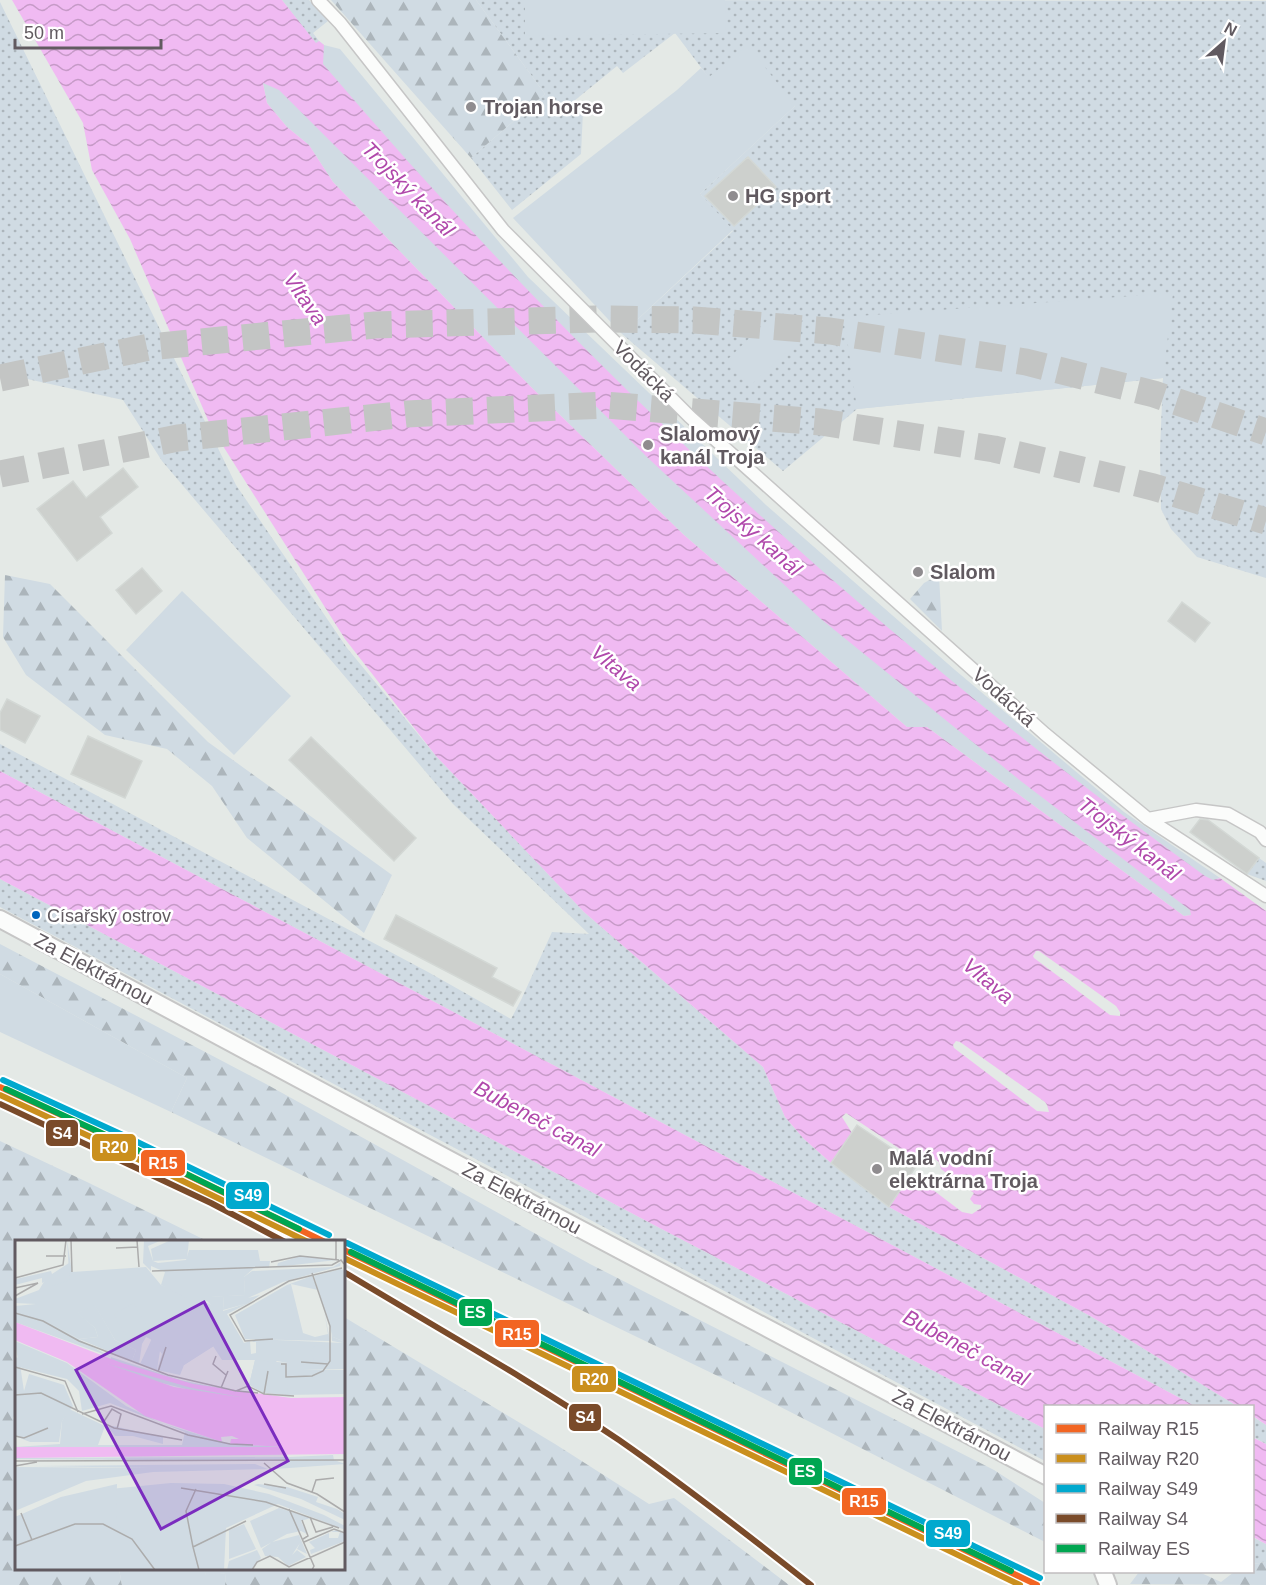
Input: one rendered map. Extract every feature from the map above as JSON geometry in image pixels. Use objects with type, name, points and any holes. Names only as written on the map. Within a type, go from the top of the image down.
[{"type":"street","name":"Vodácká","points":[[318,0],[347,32],[503,230],[690,417],[1045,734],[1148,819],[1266,896]]},
{"type":"street","points":[[1148,819],[1196,810],[1228,814],[1260,832],[1266,840]]},
{"type":"street","name":"Za Elektrárnou","points":[[0,919],[1044,1474]]},
{"type":"green space","points":[[282,0],[309,0],[328,21],[313,33],[319,41],[316,44]]},
{"type":"green space","points":[[331,0],[476,0],[545,94],[471,158]]},
{"type":"green space","points":[[476,0],[1266,1],[1266,578],[1197,557],[1171,529],[1161,509],[1160,451],[1163,378],[857,409],[783,471],[622,334],[733,231],[700,194],[795,106],[709,78],[675,33],[623,73],[617,66],[574,101],[583,111],[581,154],[512,210],[471,158],[545,94]]},
{"type":"green space","points":[[525,0],[725,0],[726,33],[525,36]]},
{"type":"green space","points":[[0,2],[236,485],[347,648],[436,756],[584,912],[763,1067],[785,1117],[804,1139],[831,1163],[889,1207],[1092,1317],[1235,1405],[1193,1405],[0,771],[0,744],[428,972],[511,1019],[552,932],[589,934],[453,804],[162,461],[123,400],[0,373]]},
{"type":"green space","name":"Slalomový kanál Troja","points":[[319,41],[324,45],[340,49],[528,277],[766,505],[955,670],[1124,812],[1220,878],[1213,880],[1192,915],[1184,916],[927,727],[907,727],[684,535],[530,386],[333,182],[309,145],[287,127],[267,103],[263,83]]},
{"type":"green space","points":[[748,45],[795,106],[700,194],[733,230],[622,334],[513,218],[677,90],[701,68],[709,77]]},
{"type":"green space","points":[[1173,293],[1163,378],[857,409],[844,317]]},
{"type":"green space","points":[[772,316],[797,342],[750,386],[726,361]]},
{"type":"green space","points":[[5,575],[50,584],[208,742],[392,875],[364,933],[247,838],[212,786],[167,749],[105,735],[26,675],[3,637]]},
{"type":"green space","points":[[939,575],[942,631],[910,599],[924,583]]},
{"type":"green space","points":[[182,591],[291,696],[234,755],[126,650]]},
{"type":"green space","points":[[1259,858],[1266,863],[1266,881],[1247,874]]},
{"type":"green space","points":[[0,879],[1044,1428],[1044,1460],[0,907]]},
{"type":"green space","points":[[0,944],[266,1084],[590,1264],[994,1470],[1044,1502],[1044,1541],[753,1393],[171,1112],[187,1078],[0,974]]},
{"type":"green space","points":[[0,974],[187,1078],[171,1112],[0,1032]]},
{"type":"green space","points":[[0,1141],[205,1240],[15,1240],[15,1415],[13,1418],[15,1420],[15,1570],[119,1570],[122,1585],[0,1585]]},
{"type":"green space","points":[[345,1318],[555,1444],[649,1504],[674,1498],[789,1585],[225,1585],[226,1573],[206,1576],[204,1570],[345,1570]]},
{"type":"green space","points":[[1254,1417],[1266,1425],[1266,1444],[1254,1438]]},
{"type":"green space","points":[[1254,1538],[1266,1544],[1266,1562],[1254,1564]]},
{"type":"green space","points":[[1266,1562],[1266,1585],[1130,1584],[1138,1573],[1201,1573],[1221,1582],[1233,1573],[1254,1573],[1254,1564]]},
{"type":"green space","points":[[119,1570],[204,1570],[206,1575],[226,1573],[225,1585],[122,1585]]},
{"type":"water","points":[[12,0],[282,0],[316,43],[319,41],[324,45],[323,64],[422,177],[525,287],[630,393],[740,497],[852,597],[967,693],[1085,786],[1205,876],[1213,880],[1220,878],[1266,911],[1266,1425],[1254,1417],[1254,1405],[1235,1405],[1092,1317],[889,1207],[912,1174],[962,1212],[972,1214],[981,1208],[981,1205],[974,1204],[970,1199],[974,1193],[941,1169],[939,1162],[931,1156],[924,1165],[846,1113],[842,1117],[852,1133],[831,1163],[804,1139],[785,1117],[763,1067],[584,912],[436,756],[345,639],[211,427],[130,239],[92,170],[83,123]],"holes":[[[263,83],[279,90],[649,459],[821,619],[1022,782],[1190,910],[1191,915],[1184,916],[927,727],[907,727],[684,535],[530,386],[333,182],[309,145],[287,127],[267,103]],[[1036,951],[1116,1006],[1120,1016],[1110,1015],[1034,958]],[[956,1041],[1045,1102],[1049,1112],[1037,1111],[954,1048]]]},
{"type":"water","name":"Bubeneč canal","points":[[0,771],[1193,1405],[1044,1405],[1044,1428],[0,879]]},
{"type":"water","points":[[1254,1438],[1266,1444],[1266,1544],[1254,1538]]},
{"type":"building","points":[[748,157],[776,187],[734,226],[705,196]]},
{"type":"building","points":[[123,468],[138,487],[100,517],[112,533],[77,561],[37,509],[73,481],[86,498]]},
{"type":"building","points":[[142,568],[162,591],[136,614],[116,590]]},
{"type":"building","points":[[1182,602],[1210,623],[1195,642],[1168,621]]},
{"type":"building","points":[[7,699],[40,716],[25,743],[0,730],[0,713]]},
{"type":"building","points":[[88,736],[142,761],[125,798],[71,774]]},
{"type":"building","points":[[311,737],[416,838],[394,861],[289,760]]},
{"type":"building","points":[[1200,819],[1208,820],[1259,858],[1247,874],[1190,832]]},
{"type":"building","points":[[396,915],[497,968],[492,977],[521,992],[513,1006],[384,939]]},
{"type":"building","name":"Malá vodní elektrárna Troja","points":[[857,1125],[917,1165],[889,1207],[831,1163]]},
{"type":"tunnel","points":[[0,378],[149,347],[375,325],[601,319],[694,320],[830,331],[1026,362],[1154,394],[1266,432]]},
{"type":"tunnel","points":[[0,474],[178,438],[407,414],[605,405],[821,422],[994,449],[1153,487],[1266,521]]},
{"type":"rail line","name":"S49","points":[[3,1080],[125,1136],[329,1235]]},
{"type":"rail line","name":"R15","points":[[0,1087],[122,1143],[321,1240]]},
{"type":"rail line","name":"ES","points":[[6,1089],[299,1229]]},
{"type":"rail line","name":"R20","points":[[0,1095],[304,1240]]},
{"type":"rail line","name":"S4","points":[[0,1104],[211,1203],[281,1240]]},
{"type":"rail line","name":"S49","points":[[347,1243],[1040,1578]]},
{"type":"rail line","name":"R15","points":[[345,1250],[1037,1585]]},
{"type":"rail line","name":"ES","points":[[351,1252],[1011,1571]]},
{"type":"rail line","name":"R20","points":[[345,1258],[1020,1585]]},
{"type":"rail line","name":"S4","points":[[345,1273],[517,1375],[619,1440],[811,1585]]},
{"type":"place","name":"Trojan horse","points":[[471,107]]},
{"type":"place","name":"HG sport","points":[[733,196]]},
{"type":"place","name":"Slalomový kanál Troja","points":[[648,445]]},
{"type":"place","name":"Slalom","points":[[918,572]]},
{"type":"place","name":"Císařský ostrov","points":[[36,915]]},
{"type":"place","name":"Malá vodní elektrárna Troja","points":[[877,1169]]},
{"type":"water label","name":"Trojský kanál","points":[[408,189]]},
{"type":"water label","name":"Vltava","points":[[305,299]]},
{"type":"water label","name":"Trojský kanál","points":[[753,531]]},
{"type":"water label","name":"Vltava","points":[[616,668]]},
{"type":"water label","name":"Trojský kanál","points":[[1129,839]]},
{"type":"water label","name":"Vltava","points":[[988,981]]}]
